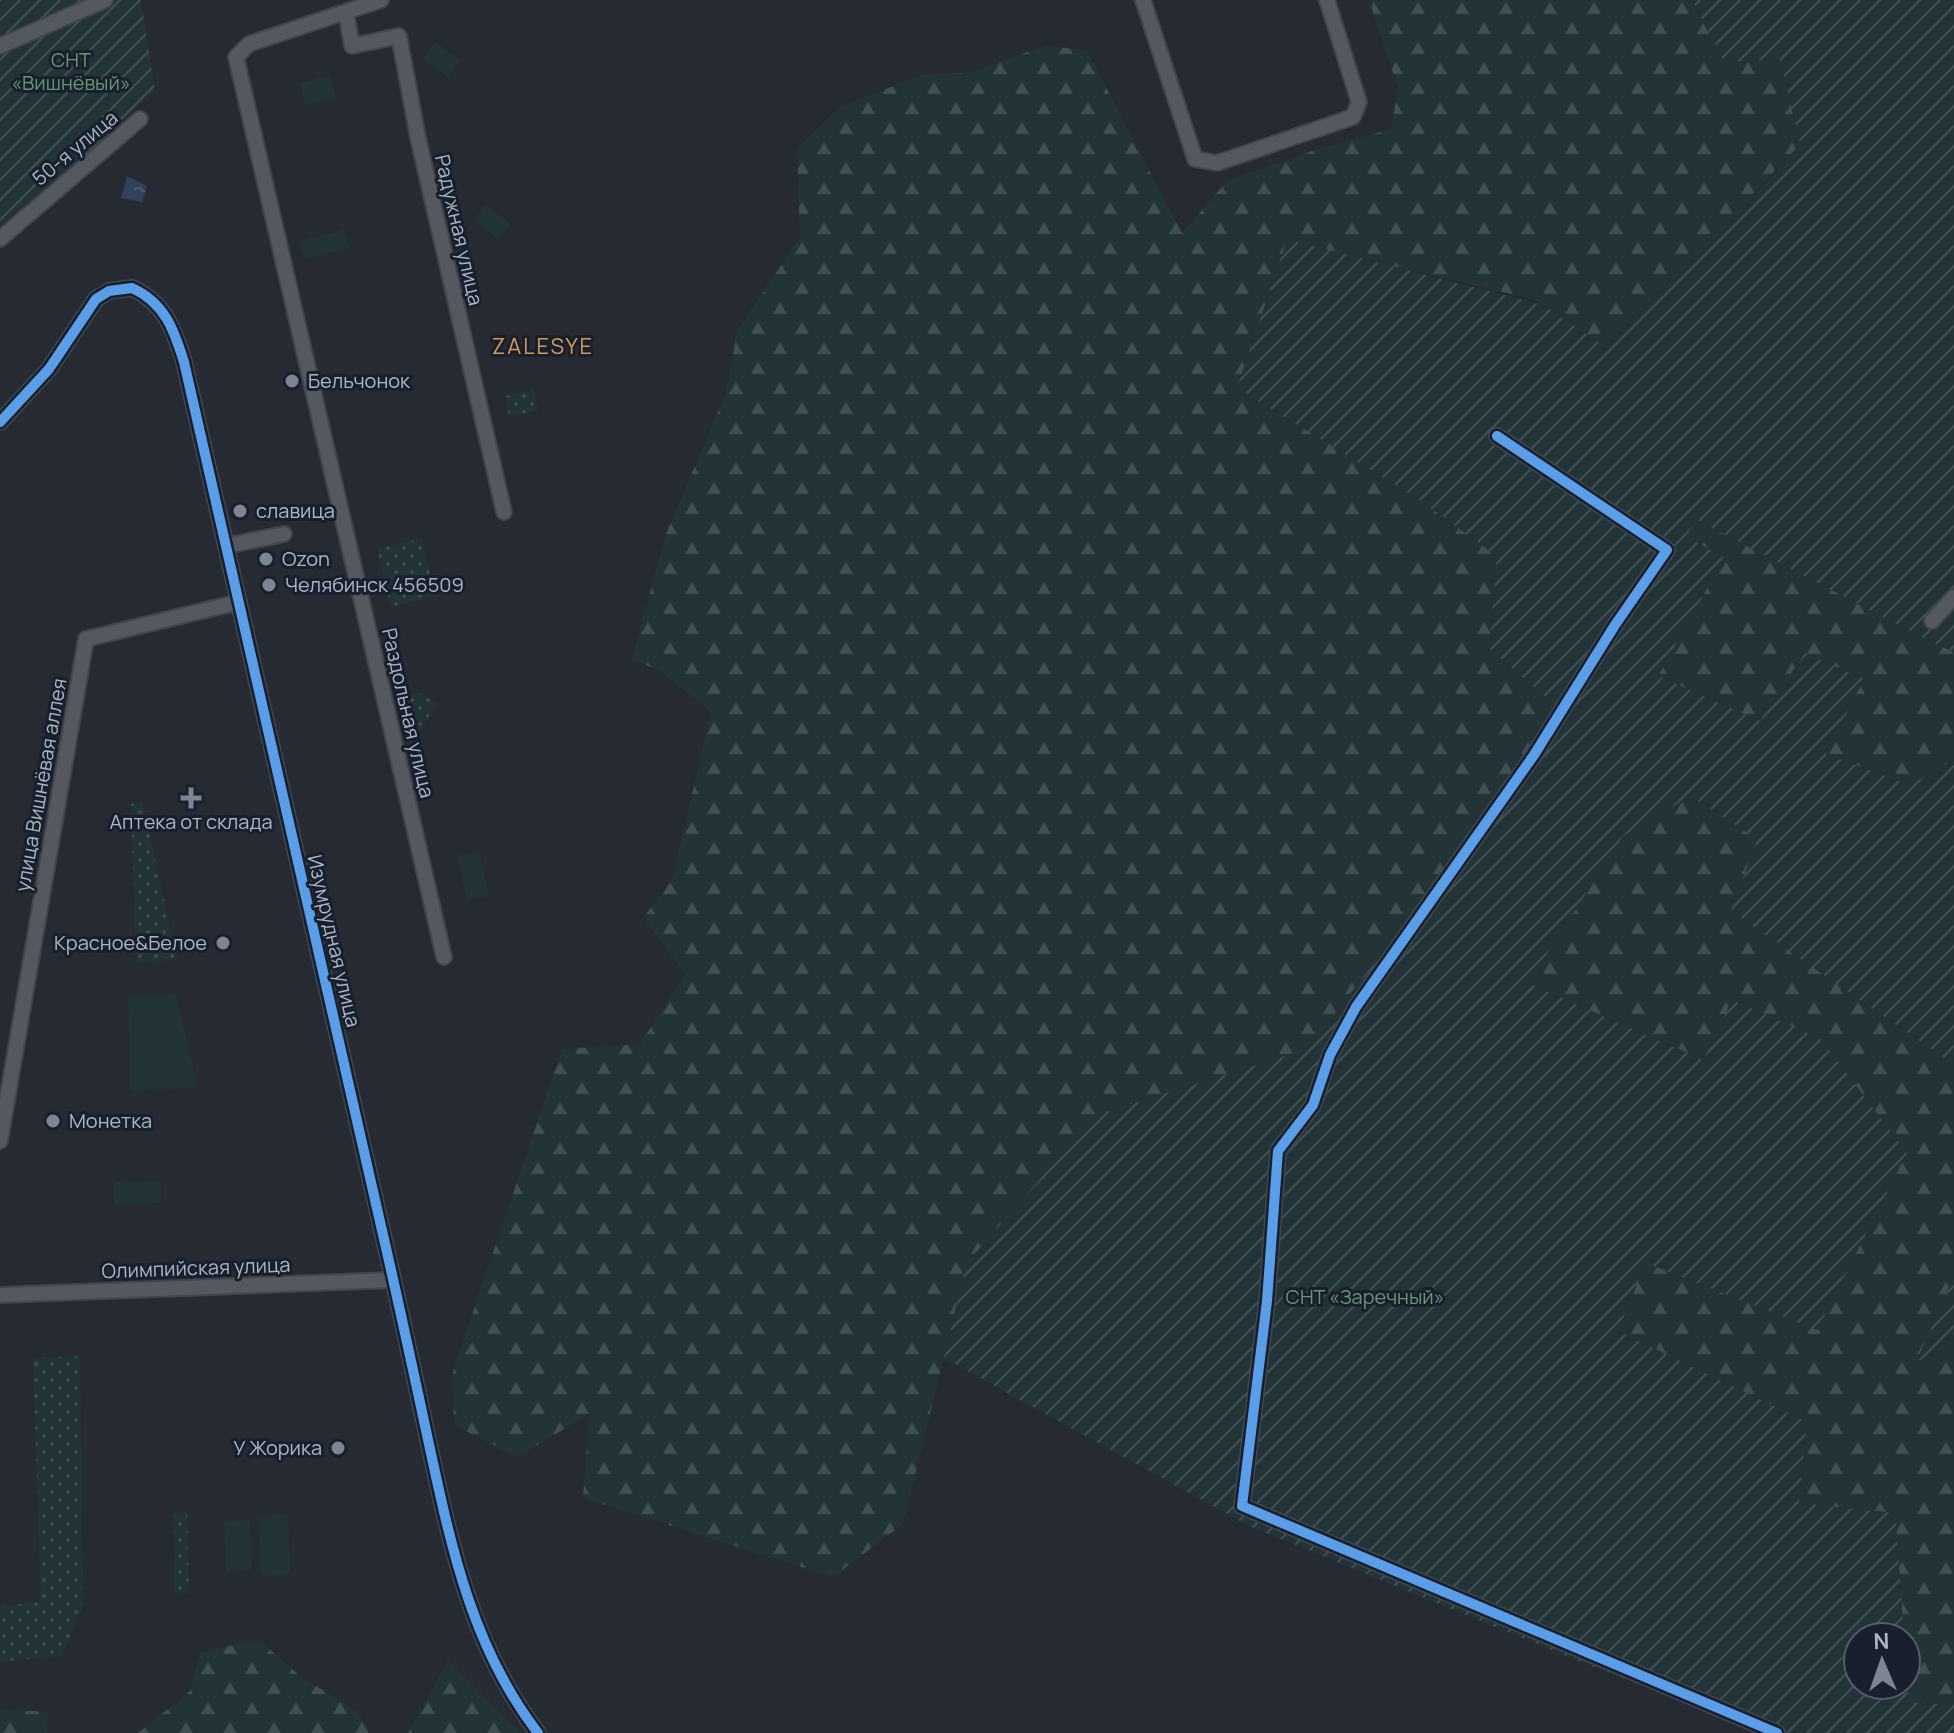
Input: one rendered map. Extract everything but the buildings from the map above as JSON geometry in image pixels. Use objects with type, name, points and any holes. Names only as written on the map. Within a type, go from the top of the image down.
[{"type":"street","points":[[0,46],[105,0]]},
{"type":"street","points":[[346,12],[381,0]]},
{"type":"street","points":[[1143,0],[1195,159],[1217,163],[1353,117],[1359,102],[1327,0]]},
{"type":"street","name":"Раздольная улица","points":[[346,12],[249,44],[236,57],[444,957]]},
{"type":"street","name":"Радужная улица","points":[[346,12],[352,46],[399,36],[418,138],[504,512]]},
{"type":"street","name":"50-я улица","points":[[0,239],[140,119]]},
{"type":"street","name":"Изумрудная улица","points":[[0,422],[49,369],[96,299],[120,288],[132,288],[160,308],[171,321],[184,362],[239,602],[452,1549],[474,1620],[492,1662],[514,1702],[538,1733]]},
{"type":"street","points":[[1497,436],[1667,550],[1615,625],[1534,755],[1356,1007],[1330,1055],[1313,1105],[1278,1151],[1267,1301],[1242,1506],[1777,1733]]},
{"type":"street","points":[[226,546],[284,534]]},
{"type":"street","points":[[1932,621],[1954,597]]},
{"type":"street","name":"улица Вишнёвая аллея","points":[[0,1141],[86,639],[239,602]]},
{"type":"street","name":"Олимпийская улица","points":[[0,1295],[393,1280]]},
{"type":"green space","name":"СНТ «Вишнёвый»","points":[[0,0],[141,0],[155,90],[0,238]]},
{"type":"green space","points":[[1369,0],[1691,0],[1724,62],[1780,58],[1800,144],[1607,348],[1536,300],[1286,240],[1415,497],[1497,556],[1489,648],[1567,716],[1307,1049],[1096,1115],[967,1263],[903,1524],[833,1577],[583,1498],[589,1414],[517,1457],[454,1425],[453,1371],[562,1049],[640,1044],[685,974],[643,918],[672,880],[711,712],[660,671],[632,659],[666,534],[726,393],[737,331],[800,237],[797,148],[840,107],[921,75],[969,73],[1046,45],[1087,51],[1182,233],[1227,181],[1318,149],[1391,129],[1398,88]]},
{"type":"green space","name":"СНТ «Заречный»","points":[[1692,0],[1954,0],[1954,652],[1697,520],[1686,536],[1724,558],[1658,676],[1760,721],[1805,653],[1864,679],[1826,754],[1910,785],[1954,760],[1954,1065],[1731,911],[1757,839],[1690,796],[1623,836],[1528,983],[1703,1060],[1732,1000],[1821,1039],[1907,1153],[1817,1330],[1646,1263],[1618,1331],[1807,1422],[1799,1503],[1895,1513],[1903,1621],[1842,1621],[1842,1701],[1954,1705],[1954,1733],[1768,1733],[1578,1661],[1249,1526],[944,1358],[967,1263],[1096,1115],[1307,1049],[1567,716],[1489,648],[1497,556],[1415,497],[1237,388],[1287,239],[1543,305],[1607,348],[1658,296],[1708,235],[1762,187],[1800,144],[1780,59],[1724,62]]},
{"type":"green space","points":[[435,42],[460,60],[448,77],[423,60]]},
{"type":"green space","points":[[330,75],[336,98],[305,105],[300,83]]},
{"type":"green space","points":[[486,205],[511,224],[498,239],[474,220]]},
{"type":"green space","points":[[344,230],[349,248],[304,259],[299,241]]},
{"type":"green space","points":[[534,390],[538,410],[509,417],[505,396]]},
{"type":"green space","points":[[1697,520],[1954,652],[1954,760],[1910,785],[1825,754],[1804,654],[1760,721],[1658,676],[1723,558],[1686,536]]},
{"type":"green space","points":[[422,538],[435,596],[391,607],[377,549]]},
{"type":"green space","points":[[421,693],[437,704],[416,736],[408,695]]},
{"type":"green space","points":[[1690,796],[1757,839],[1732,911],[1954,1065],[1954,1276],[1917,1360],[1938,1359],[1954,1329],[1954,1705],[1908,1702],[1922,1701],[1922,1621],[1903,1621],[1895,1513],[1799,1503],[1807,1422],[1618,1331],[1645,1263],[1704,1060],[1528,983],[1623,836]]},
{"type":"green space","points":[[142,801],[177,960],[136,963],[131,804]]},
{"type":"green space","points":[[479,851],[489,896],[467,900],[457,856]]},
{"type":"green space","points":[[176,995],[198,1088],[130,1090],[128,996]]},
{"type":"green space","points":[[161,1181],[161,1203],[114,1205],[114,1182]]},
{"type":"green space","points":[[1954,1276],[1954,1329],[1938,1359],[1917,1360]]},
{"type":"green space","points":[[80,1356],[83,1606],[62,1656],[0,1662],[0,1606],[41,1602],[33,1358]]},
{"type":"green space","points":[[187,1512],[189,1593],[175,1593],[173,1513]]},
{"type":"green space","points":[[288,1516],[290,1571],[287,1575],[264,1576],[260,1571],[259,1517]]},
{"type":"green space","points":[[250,1520],[252,1571],[226,1572],[224,1521]]},
{"type":"green space","points":[[258,1639],[300,1676],[358,1712],[369,1733],[138,1733],[190,1691],[200,1653]]},
{"type":"green space","points":[[448,1660],[522,1733],[408,1733]]},
{"type":"green space","points":[[0,1709],[48,1712],[47,1733],[0,1733]]},
{"type":"water","points":[[127,176],[147,186],[142,202],[121,198]]},
{"type":"cycle path","points":[[0,422],[49,369],[96,299],[109,291],[132,288],[153,301],[167,319],[184,362],[454,1553],[479,1628],[495,1664],[538,1733]]},
{"type":"cycle path","points":[[1497,436],[1667,550],[1615,625],[1534,755],[1356,1007],[1330,1055],[1313,1105],[1278,1151],[1267,1301],[1242,1506],[1777,1733]]},
{"type":"place","name":"Бельчонок","points":[[292,381]]},
{"type":"place","name":"славица","points":[[240,511]]},
{"type":"place","name":"Ozon","points":[[266,559]]},
{"type":"place","name":"Челябинск 456509","points":[[269,585]]},
{"type":"place","name":"Аптека от склада","points":[[191,798]]},
{"type":"place","name":"Красное&Белое","points":[[223,943]]},
{"type":"place","name":"Монетка","points":[[53,1121]]},
{"type":"place","name":"У Жорика","points":[[338,1448]]},
{"type":"district","name":"ZALESYE","points":[[543,346]]}]
